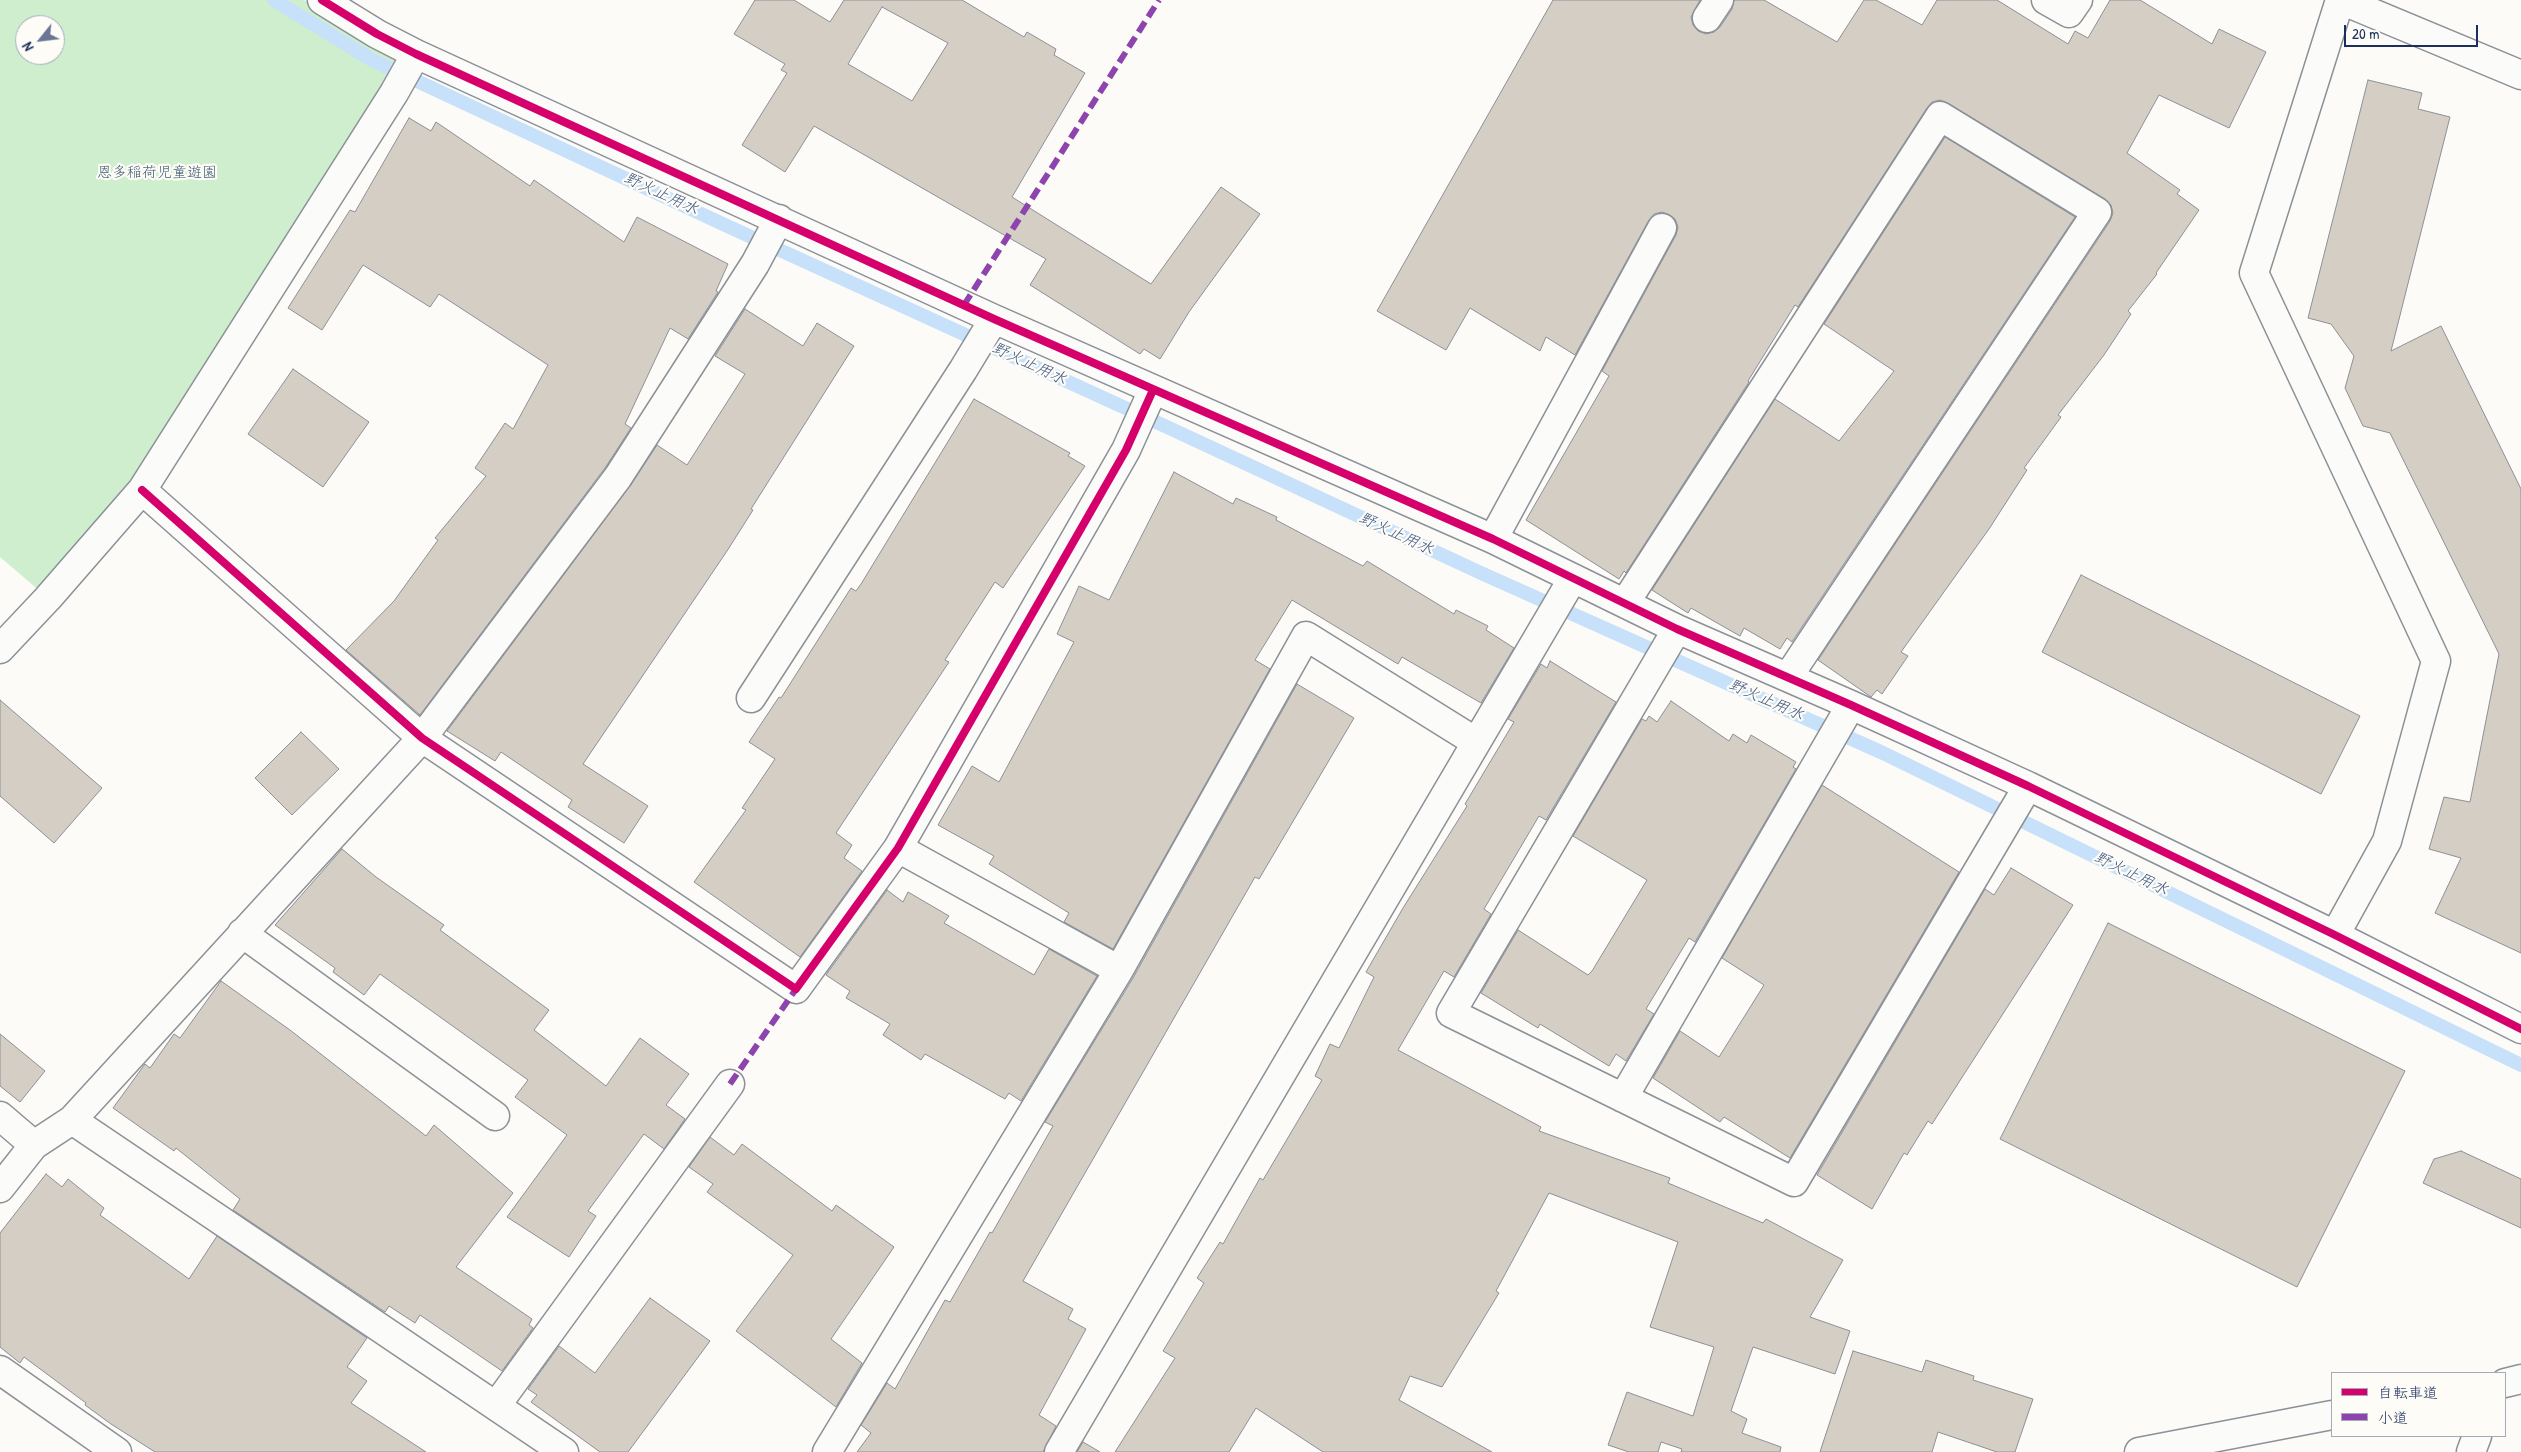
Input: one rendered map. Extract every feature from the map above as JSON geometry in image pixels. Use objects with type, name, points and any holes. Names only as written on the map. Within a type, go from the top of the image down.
[{"type":"street","points":[[322,0],[414,59],[778,221],[992,321],[1493,539],[1569,584],[1625,603],[1674,634],[1788,677],[1847,712],[2336,935],[2521,1029]]},
{"type":"street","points":[[2046,0],[2069,14],[2078,0]]},
{"type":"street","points":[[2336,935],[2387,841],[2436,661],[2254,273],[2341,0],[2521,75]]},
{"type":"street","points":[[0,649],[48,598],[142,490],[414,59]]},
{"type":"street","points":[[1625,603],[1940,116],[2097,212],[1788,677]]},
{"type":"street","points":[[0,1188],[34,1145],[72,1120],[422,738],[618,477],[755,264],[778,221]]},
{"type":"street","points":[[1493,539],[1662,228]]},
{"type":"street","points":[[751,698],[963,370],[992,321]]},
{"type":"street","points":[[142,490],[422,738],[796,989],[898,848],[1126,450],[1152,392]]},
{"type":"street","points":[[1059,1452],[1569,584]]},
{"type":"street","points":[[1674,634],[1451,1013],[1794,1182],[2025,793]]},
{"type":"street","points":[[827,1452],[1119,970],[1306,636],[1476,742]]},
{"type":"street","points":[[1623,1098],[1847,712]]},
{"type":"street","points":[[898,848],[1119,970]]},
{"type":"street","points":[[242,933],[495,1116]]},
{"type":"street","points":[[496,1406],[730,1084]]},
{"type":"street","points":[[0,1116],[34,1145]]},
{"type":"street","points":[[72,1120],[564,1452]]},
{"type":"street","points":[[0,1370],[117,1452]]},
{"type":"street","points":[[2506,1383],[2521,1379]]},
{"type":"street","points":[[2139,1452],[2331,1415]]},
{"type":"street","points":[[2471,1452],[2477,1437]]},
{"type":"green space","name":"恩多稲荷児童遊園","points":[[0,0],[304,0],[412,64],[142,490],[48,598],[0,557]]},
{"type":"building","points":[[755,0],[794,0],[830,22],[844,0],[962,0],[1024,37],[1027,32],[1056,49],[1054,55],[1085,73],[1012,197],[1151,284],[1221,187],[1260,214],[1189,312],[1160,359],[1144,349],[1140,354],[1030,285],[1046,259],[814,126],[785,172],[742,145],[787,73],[781,70],[785,64],[734,34]],"holes":[[[882,7],[948,43],[912,101],[848,64]]]},
{"type":"building","points":[[1553,0],[1700,0],[1691,17],[1693,25],[1698,31],[1706,34],[1714,32],[1720,27],[1732,9],[1734,0],[1764,0],[1837,42],[1864,0],[1876,0],[1922,25],[1937,0],[1997,0],[2068,44],[2075,31],[2088,38],[2110,0],[2140,0],[2212,44],[2219,29],[2266,52],[2229,128],[2159,95],[2127,153],[2180,190],[2177,194],[2199,210],[2157,274],[2128,311],[2131,314],[2104,355],[2058,415],[2061,417],[2024,468],[2027,470],[1989,529],[1901,652],[1908,656],[1882,694],[1877,690],[1871,697],[1818,660],[2110,221],[2113,213],[2111,205],[2105,199],[1948,103],[1940,100],[1932,102],[1798,307],[1795,305],[1749,382],[1626,573],[1624,571],[1619,579],[1526,520],[1609,376],[1602,371],[1676,235],[1678,227],[1675,219],[1662,212],[1654,214],[1649,220],[1575,355],[1546,337],[1540,351],[1470,308],[1446,350],[1377,311]]},
{"type":"building","points":[[2368,80],[2422,93],[2418,109],[2450,117],[2391,351],[2441,326],[2521,489],[2521,953],[2435,913],[2461,858],[2429,849],[2444,797],[2470,802],[2499,654],[2390,433],[2363,426],[2345,388],[2354,356],[2331,324],[2308,318]]},
{"type":"building","points":[[409,118],[431,131],[436,122],[530,186],[534,180],[624,242],[637,217],[728,264],[716,291],[718,292],[688,339],[670,328],[625,424],[631,428],[605,468],[420,715],[346,650],[394,601],[438,540],[435,538],[486,476],[475,468],[505,423],[513,429],[548,365],[439,294],[430,307],[363,265],[322,330],[288,308],[350,210],[355,212]]},
{"type":"building","points":[[1945,137],[2075,217],[1792,642],[1787,638],[1780,649],[1744,628],[1740,636],[1691,608],[1688,613],[1652,590],[1775,399],[1839,441],[1894,371],[1824,324]]},
{"type":"building","points":[[745,309],[803,346],[817,323],[854,346],[751,509],[753,510],[727,551],[583,764],[648,806],[624,843],[568,807],[572,800],[501,752],[495,761],[447,731],[630,486],[657,445],[687,465],[745,374],[715,356]]},
{"type":"building","points":[[293,369],[369,422],[323,487],[248,434]]},
{"type":"building","points":[[974,399],[1070,453],[1068,456],[1085,466],[1003,588],[995,582],[945,660],[949,662],[836,833],[852,845],[844,858],[862,871],[800,957],[694,882],[746,810],[742,808],[775,759],[749,742],[779,697],[781,698],[851,588],[856,591],[861,584]]},
{"type":"building","points":[[1174,472],[1233,504],[1236,498],[1277,517],[1276,520],[1363,566],[1367,561],[1454,614],[1456,610],[1488,626],[1486,630],[1514,648],[1481,703],[1402,657],[1398,664],[1292,600],[1255,660],[1270,669],[1113,949],[1064,922],[1069,913],[989,864],[994,856],[938,825],[972,766],[999,782],[1074,642],[1057,634],[1079,586],[1109,600]]},
{"type":"building","points":[[2081,575],[2360,716],[2321,794],[2042,652]]},
{"type":"building","points":[[1550,661],[1616,702],[1546,820],[1539,816],[1484,909],[1491,914],[1454,977],[1444,971],[1398,1050],[1541,1127],[1539,1131],[1670,1178],[1668,1183],[1763,1223],[1766,1219],[1843,1260],[1810,1317],[1850,1331],[1835,1374],[1753,1347],[1731,1411],[1747,1419],[1742,1433],[1781,1447],[1780,1452],[1681,1452],[1682,1449],[1661,1442],[1658,1452],[1629,1452],[1608,1445],[1627,1392],[1693,1416],[1714,1347],[1650,1327],[1678,1242],[1549,1193],[1496,1291],[1499,1293],[1442,1387],[1410,1376],[1399,1400],[1492,1452],[1323,1452],[1256,1408],[1229,1452],[1115,1452],[1175,1358],[1163,1351],[1204,1283],[1197,1278],[1220,1242],[1223,1244],[1260,1178],[1263,1180],[1322,1080],[1315,1076],[1330,1044],[1339,1048],[1374,977],[1366,972],[1403,908],[1467,806],[1465,804],[1514,722],[1508,719],[1541,664],[1547,668]]},
{"type":"building","points":[[1297,684],[1354,718],[1259,879],[1255,877],[1023,1281],[1073,1309],[1068,1319],[1086,1329],[1039,1415],[1056,1426],[1043,1452],[857,1452],[871,1433],[861,1425],[887,1383],[895,1389],[945,1300],[950,1302],[990,1232],[992,1233],[1053,1126],[1045,1122],[1133,978]]},
{"type":"building","points":[[0,700],[102,788],[54,843],[0,796]]},
{"type":"building","points":[[1671,701],[1729,741],[1733,734],[1747,743],[1751,735],[1796,762],[1793,767],[1796,769],[1695,942],[1689,938],[1646,1009],[1654,1014],[1626,1061],[1616,1054],[1609,1066],[1540,1024],[1538,1028],[1481,993],[1518,930],[1588,975],[1592,971],[1647,880],[1573,836],[1642,719],[1646,721],[1649,716],[1657,722]]},
{"type":"building","points":[[301,732],[339,769],[292,815],[255,778]]},
{"type":"building","points":[[1822,785],[1959,872],[1790,1158],[1724,1117],[1720,1122],[1653,1078],[1680,1031],[1719,1057],[1764,985],[1722,958]]},
{"type":"building","points":[[342,849],[376,877],[444,925],[440,930],[549,1010],[534,1030],[606,1086],[640,1038],[689,1074],[666,1105],[685,1119],[664,1149],[644,1134],[588,1211],[596,1216],[569,1257],[507,1217],[567,1135],[515,1097],[528,1080],[380,974],[364,995],[333,972],[335,968],[275,925]]},
{"type":"building","points":[[2011,868],[2073,905],[1932,1124],[1928,1121],[1907,1155],[1904,1153],[1872,1209],[1817,1175],[1985,889],[1994,895]]},
{"type":"building","points":[[887,890],[903,902],[908,892],[949,916],[944,923],[1034,975],[1049,949],[1097,976],[1021,1101],[1009,1093],[1005,1099],[925,1054],[921,1060],[883,1035],[890,1024],[846,998],[850,991],[826,975]]},
{"type":"building","points":[[2108,923],[2405,1071],[2297,1287],[2000,1139]]},
{"type":"building","points":[[221,981],[290,1030],[426,1136],[434,1125],[513,1193],[456,1267],[532,1319],[529,1325],[533,1328],[502,1371],[420,1315],[415,1323],[389,1306],[385,1312],[233,1210],[240,1199],[176,1148],[174,1151],[113,1108],[145,1064],[150,1068],[174,1034],[180,1038]]},
{"type":"building","points":[[0,1034],[45,1071],[20,1102],[0,1086]]},
{"type":"building","points":[[710,1137],[734,1155],[742,1144],[832,1211],[836,1205],[894,1247],[831,1339],[862,1363],[836,1407],[736,1331],[793,1255],[707,1192],[713,1184],[689,1167]]},
{"type":"building","points":[[2461,1151],[2521,1179],[2521,1228],[2423,1183],[2434,1159]]},
{"type":"building","points":[[46,1174],[62,1187],[68,1179],[104,1208],[100,1215],[189,1279],[217,1236],[367,1338],[347,1367],[367,1381],[351,1403],[426,1452],[155,1452],[111,1424],[24,1357],[20,1363],[0,1347],[0,1233]]},
{"type":"building","points":[[650,1298],[710,1341],[628,1452],[600,1452],[531,1402],[537,1395],[528,1389],[559,1346],[595,1373]]},
{"type":"building","points":[[1853,1351],[1922,1372],[1926,1360],[1974,1376],[1973,1380],[2033,1399],[2015,1452],[1997,1452],[1938,1432],[1932,1452],[1820,1452]]},
{"type":"building","points":[[1083,1442],[1100,1452],[1077,1452]]},
{"type":"waterway","name":"野火止用水","points":[[274,0],[372,60],[725,225],[1481,573],[1883,753],[2521,1065]]},
{"type":"marked path","points":[[964,305],[1159,0]]},
{"type":"marked path","points":[[730,1084],[796,989]]},
{"type":"cycle path","points":[[322,0],[377,34],[416,54],[994,319],[1493,539],[1677,629],[1851,705],[2028,786],[2335,935],[2521,1029]]},
{"type":"cycle path","points":[[142,490],[422,738],[796,989],[898,848],[1126,450],[1153,390]]}]
